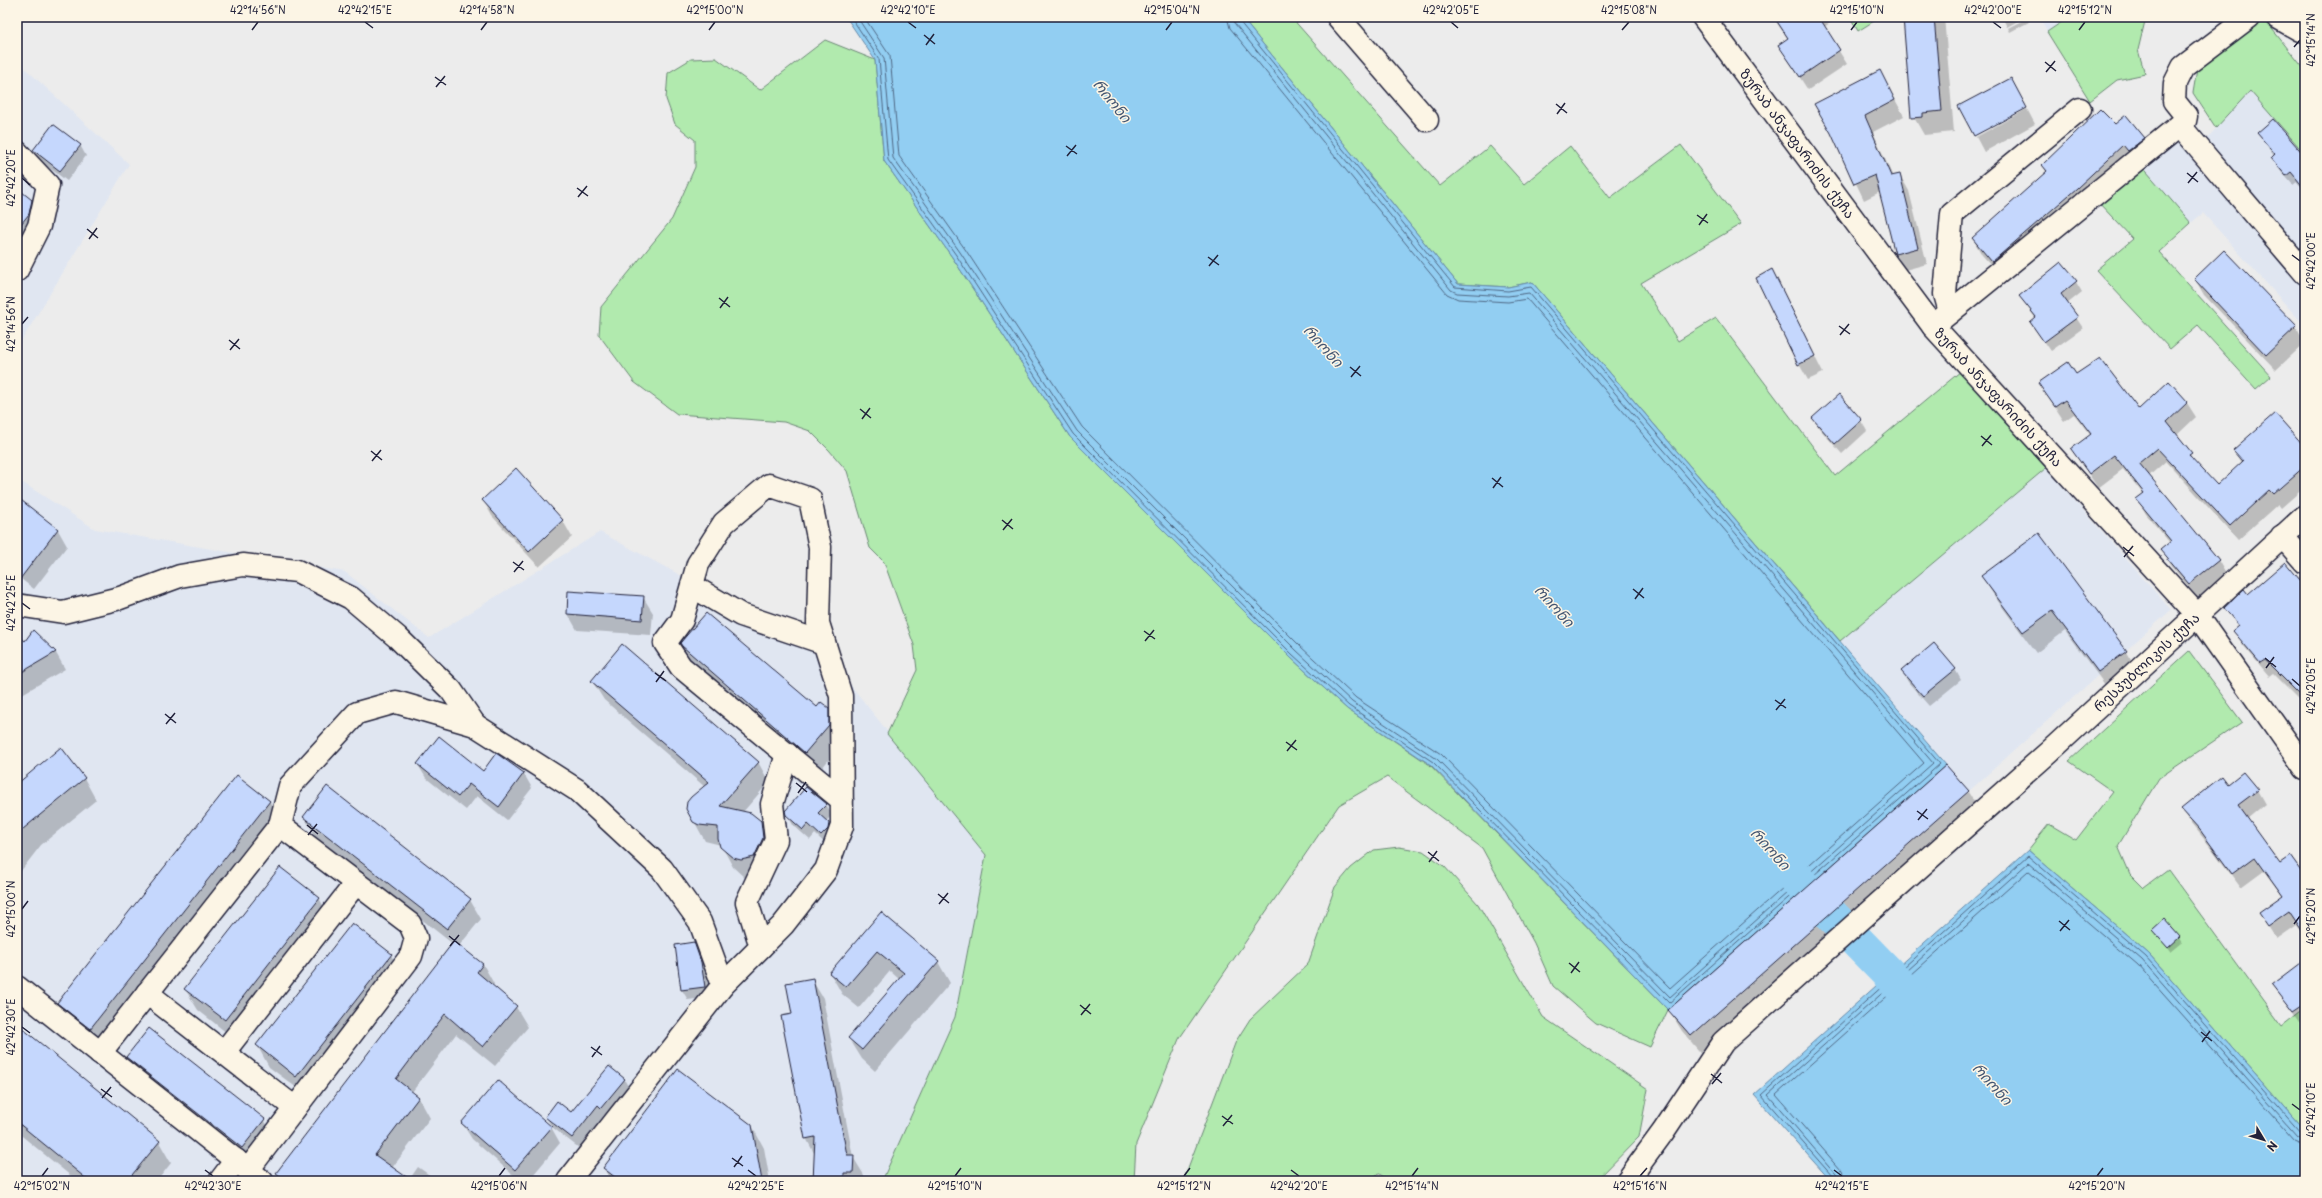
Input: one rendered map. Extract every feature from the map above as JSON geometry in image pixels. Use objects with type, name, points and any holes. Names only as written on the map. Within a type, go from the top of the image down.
[{"type":"street","points":[[1338,17],[1427,120]]},
{"type":"street","name":"ზურაბ ანჯაფარიძის ქუჩა","points":[[1703,17],[1933,326],[2197,615],[2305,768]]},
{"type":"street","points":[[2249,17],[2183,67],[2175,83],[2174,101],[2183,122],[2305,273]]},
{"type":"street","points":[[2277,17],[2300,30],[2305,26]]},
{"type":"street","points":[[1950,312],[1945,294],[1952,214],[2080,109]]},
{"type":"street","points":[[1933,326],[2183,122]]},
{"type":"street","points":[[17,152],[48,185],[39,226],[17,270]]},
{"type":"street","points":[[568,1181],[723,985],[783,925],[826,870],[842,826],[842,800],[841,696],[818,623],[820,547],[810,499],[769,485],[724,523],[698,564],[682,620],[665,643],[681,667],[842,800]]},
{"type":"street","name":"რესპუბლიკის ქუჩა","points":[[1627,1181],[1663,1132],[1723,1042],[1987,807],[2305,516]]},
{"type":"street","points":[[2282,536],[2305,562]]},
{"type":"street","points":[[17,605],[63,612],[120,598],[180,576],[243,565],[297,571],[351,598],[397,637],[451,690],[475,725]]},
{"type":"street","points":[[692,586],[741,615],[824,643]]},
{"type":"street","points":[[100,1053],[280,825],[290,786],[357,713],[396,702],[475,725],[577,790],[662,869],[700,922],[723,985]]},
{"type":"street","points":[[761,947],[747,902],[776,840],[772,804],[787,754]]},
{"type":"street","points":[[220,1181],[248,1170],[411,956],[416,938],[410,924],[280,825]]},
{"type":"street","points":[[224,1052],[356,883]]},
{"type":"street","points":[[17,986],[248,1170]]},
{"type":"street","points":[[147,993],[295,1108]]},
{"type":"shaded area","points":[[2040,17],[2069,17],[2047,32]]},
{"type":"shaded area","points":[[17,61],[129,164],[17,348]]},
{"type":"shaded area","points":[[2250,91],[2305,154],[2305,326],[2203,213],[2191,223],[2140,164],[2188,125],[2203,143]]},
{"type":"shaded area","points":[[2046,468],[2171,610],[1969,791],[1840,641]]},
{"type":"shaded area","points":[[17,479],[95,529],[345,572],[429,638],[600,532],[825,653],[986,855],[955,1017],[882,1181],[17,1181]]},
{"type":"green space","points":[[1241,17],[1291,17],[1440,186],[1490,146],[1524,184],[1570,146],[1610,198],[1681,145],[1741,224],[1641,283],[1678,341],[1716,318],[1835,476],[1961,371],[2046,468],[1840,641],[1532,282],[1508,287],[1458,284]]},
{"type":"green space","points":[[1850,17],[1873,17],[1874,21],[1858,31]]},
{"type":"green space","points":[[2069,17],[2146,17],[2138,50],[2145,74],[2117,80],[2090,101],[2047,32]]},
{"type":"green space","points":[[2254,21],[2268,24],[2305,70],[2305,154],[2250,91],[2216,128],[2193,93],[2197,69]]},
{"type":"green space","points":[[825,40],[875,60],[884,161],[952,257],[1070,437],[1290,657],[1347,709],[1430,765],[1668,1010],[1650,1047],[1596,1023],[1553,986],[1534,943],[1482,848],[1387,777],[1339,805],[1179,1039],[1136,1144],[1134,1181],[882,1181],[955,1017],[986,855],[887,734],[917,670],[914,645],[884,562],[870,548],[847,471],[810,431],[784,422],[677,414],[634,382],[599,335],[601,307],[672,219],[695,167],[695,140],[675,124],[666,99],[668,73],[691,59],[716,58],[760,90]]},
{"type":"green space","points":[[2140,164],[2191,223],[2159,252],[2271,376],[2256,389],[2198,325],[2170,349],[2096,270],[2133,239],[2096,200]]},
{"type":"green space","points":[[2189,651],[2242,722],[2159,778],[2118,846],[2130,874],[2144,888],[2168,870],[2282,1026],[2305,1008],[2305,1131],[2149,954],[2028,850],[2049,824],[2076,840],[2113,792],[2069,761]]},
{"type":"green space","points":[[1399,847],[1423,851],[1444,866],[1478,904],[1543,1017],[1648,1089],[1639,1137],[1596,1181],[1390,1181],[1378,1173],[1370,1181],[1183,1181],[1236,1041],[1250,1019],[1308,964],[1335,887],[1351,868],[1374,850]]},
{"type":"water","points":[[846,17],[1241,17],[1458,284],[1508,287],[1532,282],[1946,765],[1668,1010],[1431,765],[1347,709],[1290,657],[1070,437],[952,257],[884,161],[875,60]]},
{"type":"water","points":[[2028,850],[2149,954],[2305,1131],[2305,1181],[1831,1181],[1754,1095]]},
{"type":"building","points":[[1774,17],[1819,17],[1840,50],[1800,77],[1778,45],[1788,38]]},
{"type":"building","points":[[1903,17],[1934,17],[1942,111],[1923,113],[1923,117],[1911,118]]},
{"type":"building","points":[[1880,70],[1895,100],[1865,116],[1891,176],[1900,174],[1918,248],[1895,254],[1875,175],[1854,184],[1831,133],[1814,104]]},
{"type":"building","points":[[2011,78],[2027,108],[1974,136],[1958,106]]},
{"type":"building","points":[[2100,109],[2115,124],[2126,115],[2145,138],[2128,151],[2123,145],[2077,188],[1992,262],[1972,238],[2047,171],[2042,165]]},
{"type":"building","points":[[2273,119],[2305,156],[2305,189],[2291,172],[2286,176],[2271,158],[2275,154],[2257,133]]},
{"type":"building","points":[[53,124],[81,145],[60,171],[33,150]]},
{"type":"building","points":[[17,188],[32,200],[29,214],[17,229]]},
{"type":"building","points":[[2224,250],[2297,326],[2266,355],[2194,279]]},
{"type":"building","points":[[2061,262],[2077,281],[2061,294],[2078,317],[2044,342],[2030,322],[2036,317],[2019,296]]},
{"type":"building","points":[[1772,269],[1815,356],[1798,365],[1756,278]]},
{"type":"building","points":[[2100,358],[2139,409],[2169,381],[2188,402],[2167,422],[2192,453],[2189,455],[2217,485],[2243,461],[2233,450],[2275,413],[2305,447],[2305,466],[2273,494],[2269,490],[2230,526],[2157,448],[2139,463],[2219,560],[2189,584],[2160,550],[2171,541],[2136,499],[2144,493],[2114,455],[2089,474],[2071,449],[2091,434],[2065,400],[2055,407],[2038,383],[2068,362],[2076,374]]},
{"type":"building","points":[[1839,394],[1862,420],[1835,444],[1812,418]]},
{"type":"building","points":[[516,468],[563,520],[529,552],[482,500]]},
{"type":"building","points":[[17,497],[58,529],[17,583]]},
{"type":"building","points":[[2039,533],[2127,651],[2098,672],[2052,611],[2023,632],[1981,576]]},
{"type":"building","points":[[2285,562],[2305,586],[2305,700],[2265,660],[2260,663],[2233,631],[2239,626],[2224,608],[2244,589],[2248,594]]},
{"type":"building","points":[[568,591],[644,596],[642,620],[567,614]]},
{"type":"building","points":[[706,613],[817,707],[821,702],[829,708],[829,725],[805,753],[682,646],[680,643]]},
{"type":"building","points":[[33,630],[56,652],[17,675],[17,635],[25,641]]},
{"type":"building","points":[[1934,643],[1956,669],[1923,696],[1901,671]]},
{"type":"building","points":[[622,644],[759,762],[720,806],[751,813],[761,821],[763,838],[754,857],[741,860],[733,858],[720,847],[718,827],[699,825],[693,822],[686,809],[687,802],[709,782],[591,681]]},
{"type":"building","points":[[439,736],[483,771],[496,753],[524,773],[499,807],[469,784],[458,797],[417,764]]},
{"type":"building","points":[[61,747],[85,778],[17,834],[17,784]]},
{"type":"building","points":[[1946,765],[1969,791],[1691,1036],[1668,1010]]},
{"type":"building","points":[[2243,772],[2258,790],[2238,805],[2280,863],[2290,856],[2305,877],[2305,935],[2289,911],[2268,926],[2259,913],[2283,896],[2255,857],[2232,874],[2200,830],[2181,809],[2222,776],[2228,784]]},
{"type":"building","points":[[237,775],[270,801],[90,1029],[57,1003]]},
{"type":"building","points":[[327,786],[471,899],[447,929],[303,817]]},
{"type":"building","points":[[806,787],[827,804],[818,813],[829,823],[828,829],[821,836],[808,824],[803,830],[786,815],[785,811]]},
{"type":"building","points":[[280,867],[320,898],[225,1020],[184,989]]},
{"type":"building","points":[[881,912],[939,961],[862,1050],[848,1038],[904,973],[877,951],[846,987],[829,973]]},
{"type":"building","points":[[2164,919],[2180,937],[2168,948],[2152,930]]},
{"type":"building","points":[[352,923],[392,954],[296,1077],[256,1045]]},
{"type":"building","points":[[454,941],[483,964],[477,972],[517,1006],[483,1047],[445,1014],[396,1079],[419,1097],[375,1155],[412,1181],[287,1181],[276,1173]]},
{"type":"building","points":[[694,942],[701,962],[705,987],[681,990],[675,945]]},
{"type":"building","points":[[2305,960],[2305,1004],[2293,1012],[2272,985]]},
{"type":"building","points":[[813,978],[847,1155],[854,1155],[853,1173],[844,1173],[844,1181],[813,1181],[815,1137],[805,1139],[781,1016],[792,1014],[786,983]]},
{"type":"building","points":[[17,1024],[160,1141],[127,1181],[89,1181],[17,1122]]},
{"type":"building","points":[[149,1028],[265,1119],[242,1148],[126,1057]]},
{"type":"building","points":[[609,1066],[625,1079],[601,1108],[598,1105],[572,1138],[545,1117],[557,1101],[571,1112]]},
{"type":"building","points":[[678,1069],[752,1125],[762,1181],[620,1181],[603,1168]]},
{"type":"building","points":[[498,1080],[552,1127],[515,1170],[461,1123]]},
{"type":"waterway","name":"რიონი","points":[[1796,879],[1923,1009]]}]
